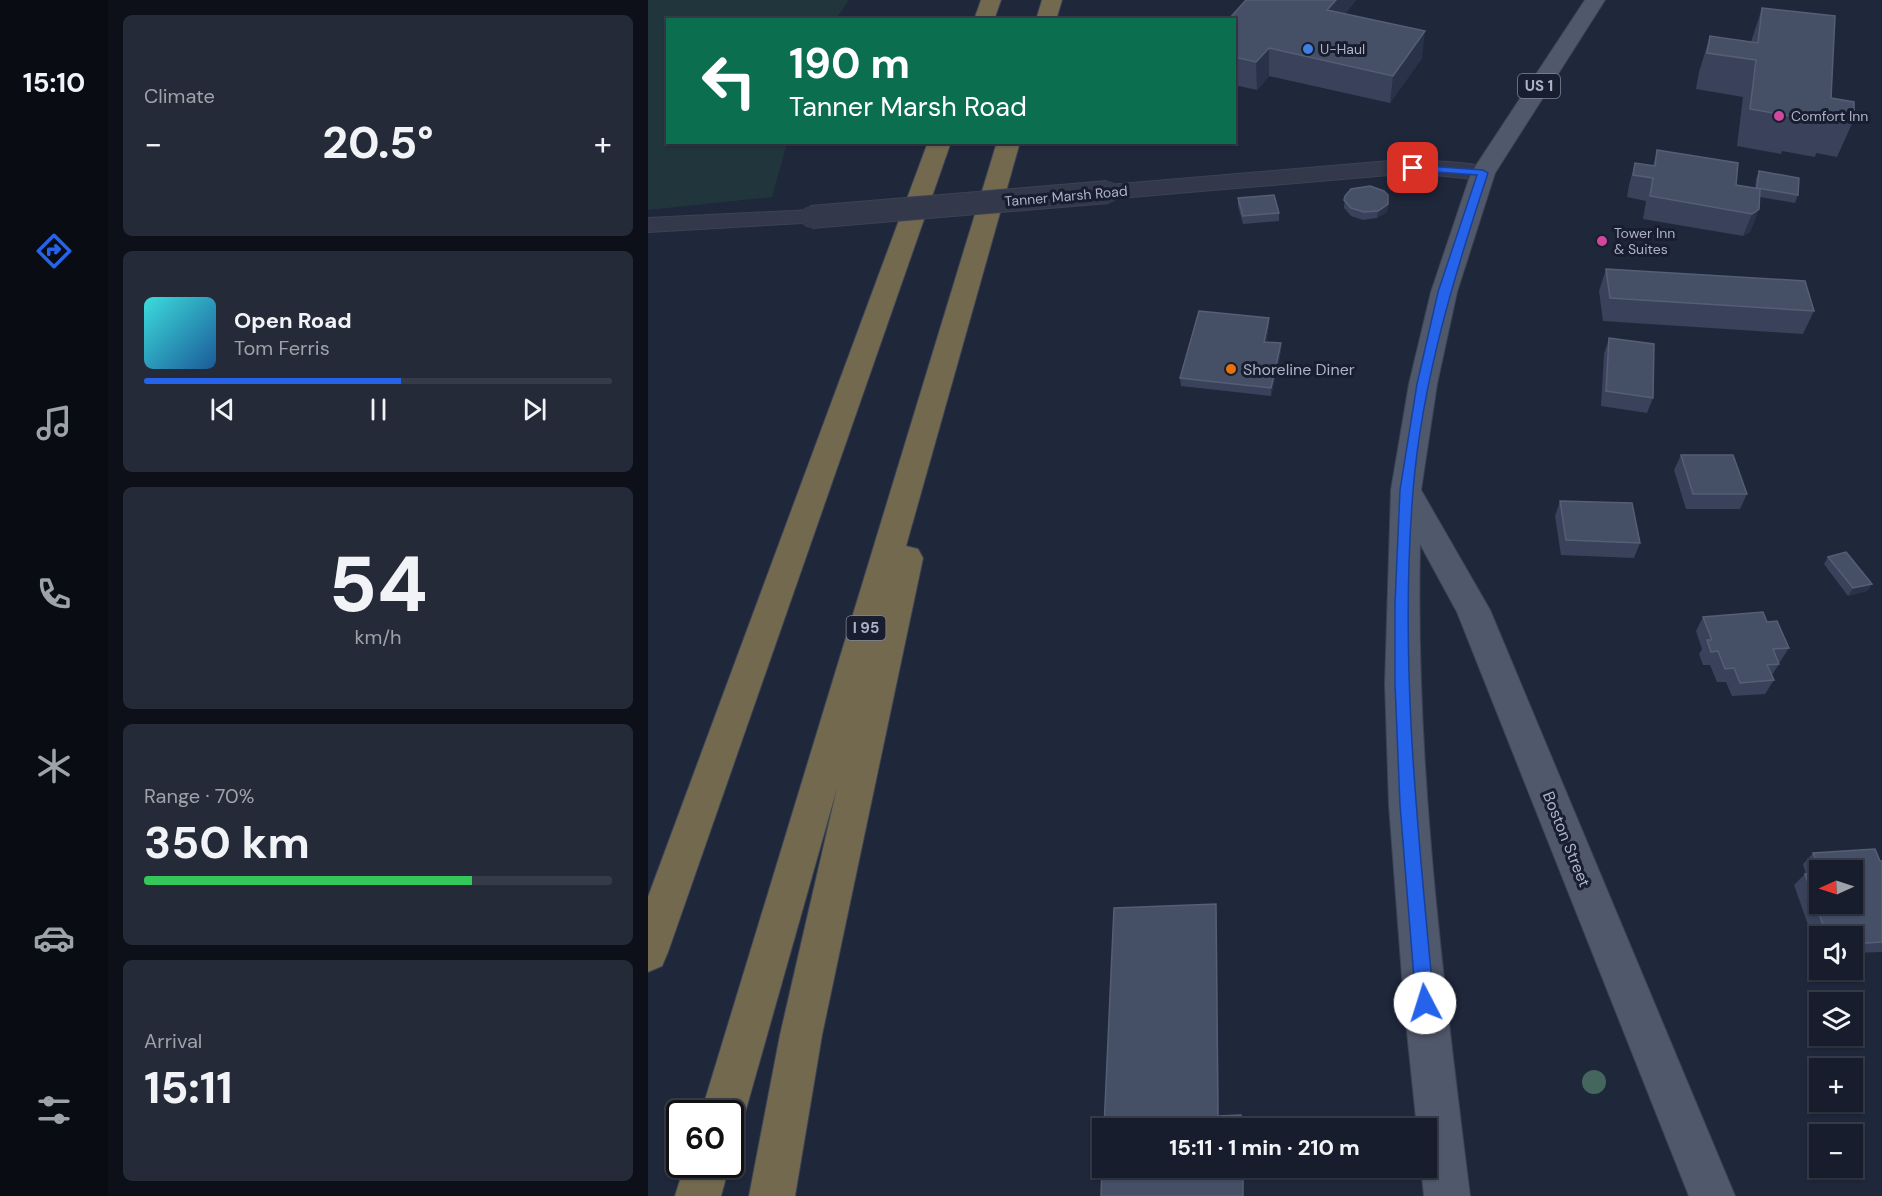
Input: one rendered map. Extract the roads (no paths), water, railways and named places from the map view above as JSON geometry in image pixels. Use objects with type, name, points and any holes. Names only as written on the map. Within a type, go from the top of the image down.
[{"type":"highway","points":[[985,18],[991,0]]},
{"type":"highway","points":[[1047,18],[1052,0]]},
{"type":"highway","points":[[648,952],[939,144]]},
{"type":"highway","name":"I 95","points":[[727,1100],[1008,144]]},
{"type":"highway","points":[[772,1196],[801,1035],[971,271]]},
{"type":"highway","points":[[698,1196],[704,1178]]},
{"type":"main road","name":"US 1","points":[[1448,1196],[1425,1003],[1408,805],[1402,684],[1406,490],[1423,384],[1441,303],[1483,173],[1595,0]]},
{"type":"main road","name":"Boston Street","points":[[1406,490],[1473,610],[1712,1196]]},
{"type":"street","name":"Tanner Marsh Road","points":[[648,225],[811,217],[1389,168],[1436,168],[1483,173]]},
{"type":"place","name":"U-Haul","points":[[1308,49]]},
{"type":"place","name":"Comfort Inn","points":[[1779,116]]},
{"type":"place","name":"Tower Inn & Suites","points":[[1602,241]]},
{"type":"place","name":"Shoreline Diner","points":[[1231,369]]}]
